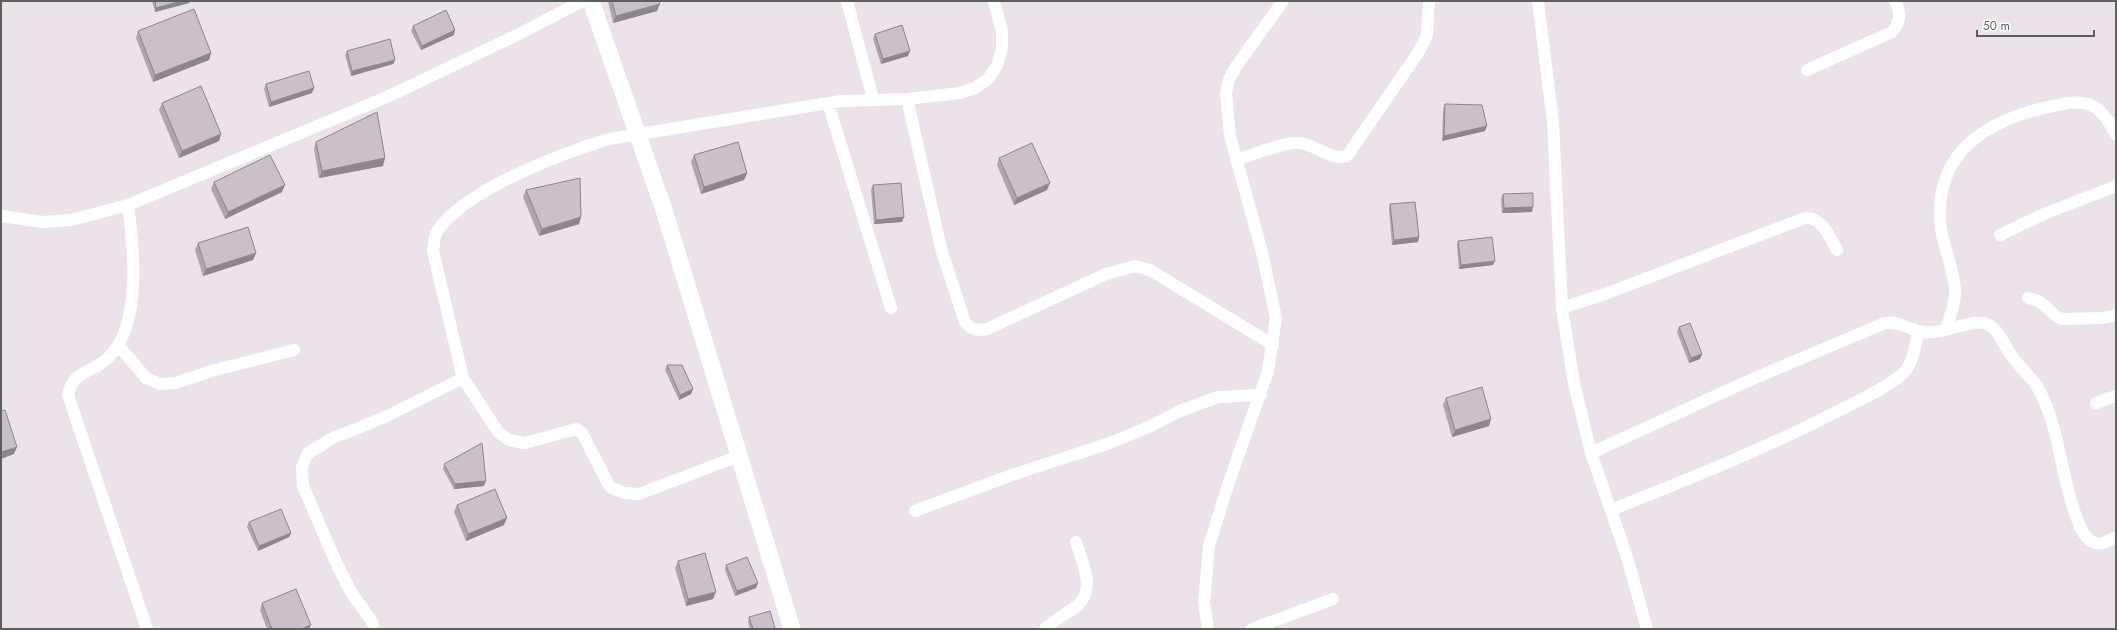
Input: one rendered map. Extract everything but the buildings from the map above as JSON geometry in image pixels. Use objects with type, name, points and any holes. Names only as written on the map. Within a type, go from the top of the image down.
[{"type":"street","points":[[1,216],[43,222],[71,220],[128,205],[387,97],[515,36],[583,1]]},
{"type":"street","points":[[591,1],[638,133],[685,274],[792,629]]},
{"type":"street","points":[[847,1],[873,100]]},
{"type":"street","points":[[739,456],[639,494],[624,493],[610,487],[582,433],[576,429],[525,443],[509,440],[498,432],[463,378],[433,251],[435,235],[446,221],[492,188],[576,149],[609,138],[777,113],[828,103],[906,99],[960,93],[975,88],[988,79],[996,66],[1002,48],[1002,32],[994,1]]},
{"type":"street","points":[[1208,629],[1204,602],[1209,546],[1228,485],[1268,371],[1276,318],[1272,294],[1236,160],[1228,122],[1226,93],[1229,80],[1241,58],[1283,1]]},
{"type":"street","points":[[1236,160],[1294,142],[1335,157],[1347,156],[1420,50],[1427,35],[1429,1]]},
{"type":"street","points":[[1538,1],[1553,122],[1562,308],[1574,383],[1591,453],[1611,510],[1647,629]]},
{"type":"street","points":[[1807,70],[1892,32],[1899,22],[1900,16],[1895,1]]},
{"type":"street","points":[[906,99],[942,252],[965,322],[969,327],[980,331],[987,329],[1106,274],[1135,266],[1150,270],[1273,345]]},
{"type":"street","points":[[1946,329],[1952,310],[1955,293],[1941,228],[1941,198],[1953,163],[1968,142],[2001,123],[2046,106],[2072,102],[2084,103],[2100,110],[2108,118],[2116,136]]},
{"type":"street","points":[[828,103],[891,308]]},
{"type":"street","points":[[2000,235],[2044,214],[2116,186]]},
{"type":"street","points":[[128,205],[132,238],[132,301],[118,345],[108,358],[75,378],[70,386],[68,395],[146,629]]},
{"type":"street","points":[[1562,308],[1605,294],[1805,218],[1818,220],[1837,250]]},
{"type":"street","points":[[2028,298],[2041,301],[2058,318],[2062,319],[2103,318],[2116,315]]},
{"type":"street","points":[[1591,453],[1880,324],[1892,322],[1918,332],[1934,332],[1983,323],[1994,328],[2010,354],[2038,389],[2055,432],[2070,500],[2085,535],[2090,541],[2100,544],[2116,537]]},
{"type":"street","points":[[1611,510],[1745,455],[1864,398],[1901,376],[1909,366],[1918,332]]},
{"type":"street","points":[[118,345],[146,378],[160,384],[175,383],[215,370],[294,350]]},
{"type":"street","points":[[373,623],[351,592],[335,560],[303,486],[302,467],[308,453],[333,438],[383,418],[463,378]]},
{"type":"street","points":[[915,511],[1012,475],[1110,443],[1151,426],[1180,411],[1218,397],[1261,394]]},
{"type":"street","points":[[2096,403],[2116,396]]},
{"type":"street","points":[[1045,629],[1053,620],[1079,604],[1086,592],[1087,579],[1076,542]]},
{"type":"street","points":[[1252,629],[1332,599]]}]
